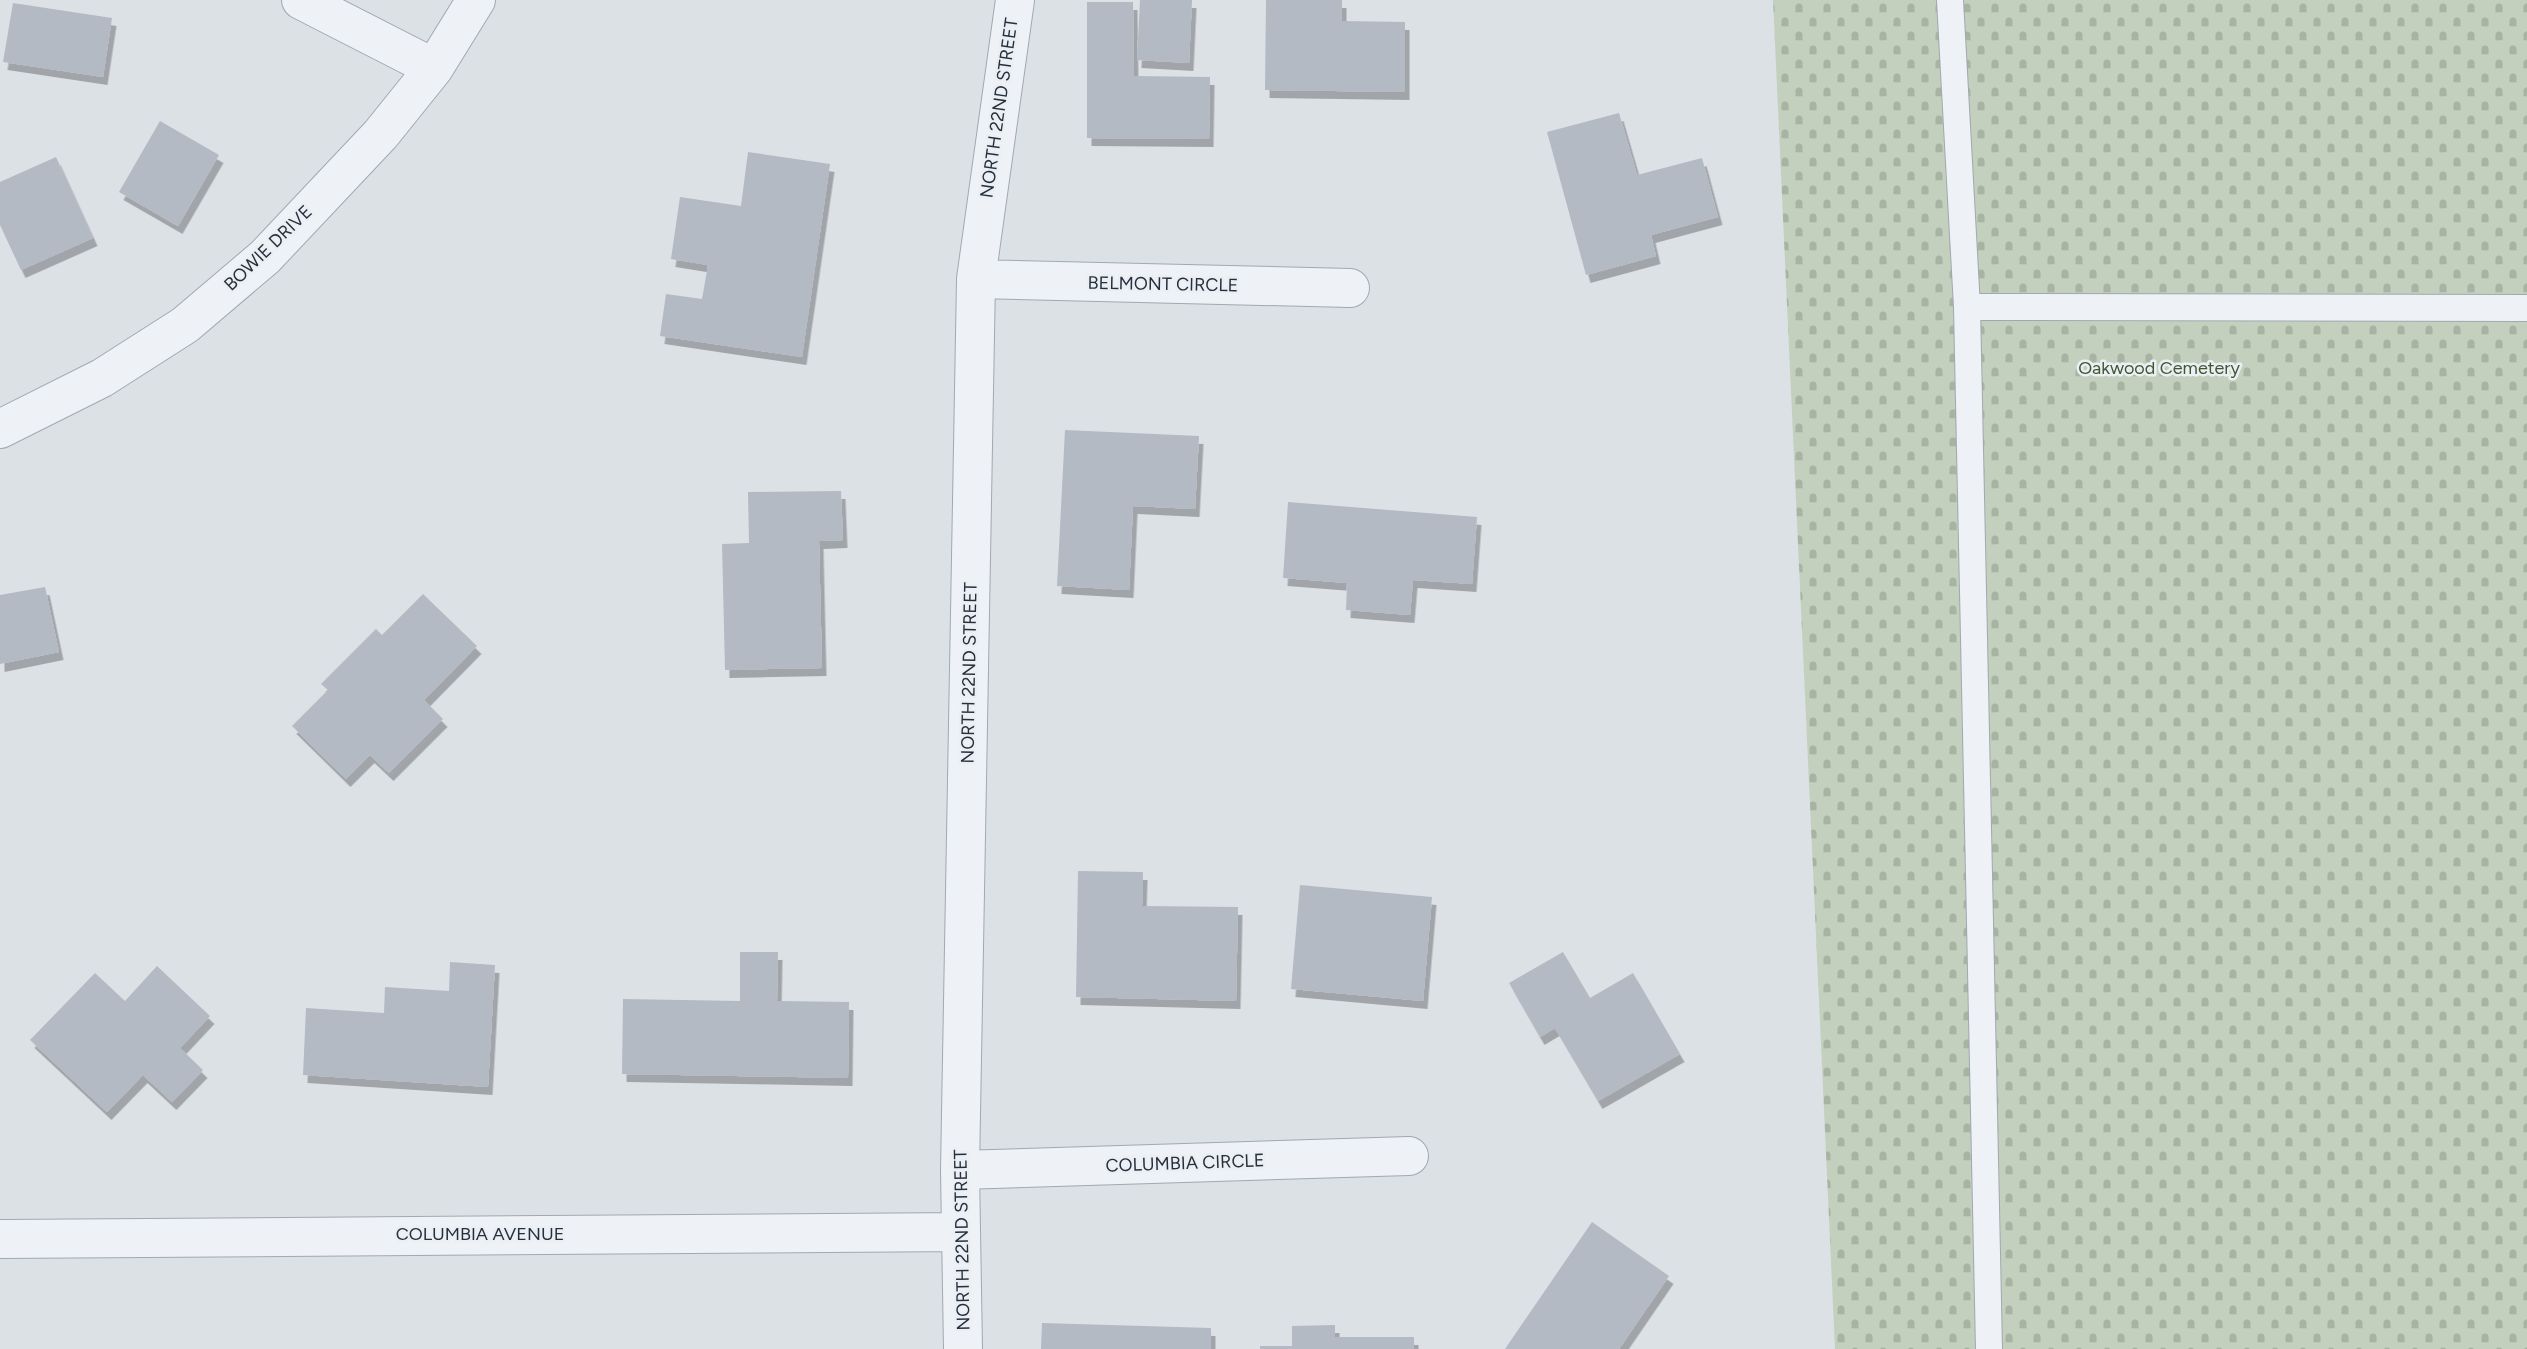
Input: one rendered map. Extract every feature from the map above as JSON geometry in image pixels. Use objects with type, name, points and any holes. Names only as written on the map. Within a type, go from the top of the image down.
[{"type":"street","points":[[302,0],[434,68]]},
{"type":"street","name":"BOWIE DRIVE","points":[[0,429],[102,378],[185,324],[265,257],[381,134],[434,68],[476,0]]},
{"type":"street","name":"NORTH 22ND STREET","points":[[963,1349],[960,1170],[976,279],[1015,0]]},
{"type":"street","name":"BELMONT CIRCLE","points":[[976,279],[1350,288]]},
{"type":"street","name":"COLUMBIA CIRCLE","points":[[960,1170],[1409,1156]]},
{"type":"street","name":"COLUMBIA AVENUE","points":[[0,1239],[961,1232]]},
{"type":"lane","points":[[1950,0],[1966,307],[1989,1349]]},
{"type":"lane","points":[[1966,307],[2527,308]]},
{"type":"green space","name":"Oakwood Cemetery","points":[[1773,0],[2527,0],[2527,1349],[1835,1349]]},
{"type":"building","points":[[1140,0],[1192,0],[1189,63],[1137,60]]},
{"type":"building","points":[[1266,0],[1342,0],[1342,21],[1405,22],[1405,92],[1265,90]]},
{"type":"building","points":[[1087,2],[1133,2],[1134,76],[1210,77],[1209,139],[1087,138]]},
{"type":"building","points":[[13,3],[112,18],[103,77],[3,62]]},
{"type":"building","points":[[1619,113],[1637,175],[1702,158],[1718,217],[1651,235],[1656,256],[1586,275],[1547,132]]},
{"type":"building","points":[[160,121],[219,155],[178,226],[119,192]]},
{"type":"building","points":[[748,152],[830,164],[802,357],[660,336],[666,294],[702,299],[708,265],[671,259],[680,197],[741,206]]},
{"type":"building","points":[[56,157],[93,238],[21,270],[0,225],[0,182]]},
{"type":"building","points":[[1065,430],[1199,436],[1195,509],[1133,506],[1129,590],[1057,586]]},
{"type":"building","points":[[841,491],[843,540],[819,541],[822,668],[725,670],[722,544],[749,543],[748,492]]},
{"type":"building","points":[[1288,502],[1477,517],[1472,584],[1413,580],[1410,615],[1346,610],[1347,583],[1283,578]]},
{"type":"building","points":[[45,587],[59,652],[0,664],[0,595]]},
{"type":"building","points":[[423,594],[477,646],[424,700],[443,719],[389,773],[370,755],[346,779],[292,726],[328,690],[321,684],[376,629],[382,635]]},
{"type":"building","points":[[1078,871],[1143,872],[1142,906],[1238,907],[1236,1001],[1076,997]]},
{"type":"building","points":[[1300,885],[1432,897],[1423,1001],[1291,989]]},
{"type":"building","points":[[740,952],[778,952],[777,1001],[849,1002],[848,1078],[622,1074],[623,999],[740,1001]]},
{"type":"building","points":[[1563,952],[1590,998],[1633,973],[1680,1054],[1598,1101],[1555,1028],[1540,1037],[1509,983]]},
{"type":"building","points":[[450,962],[495,965],[488,1087],[303,1075],[306,1008],[384,1013],[385,987],[449,991]]},
{"type":"building","points":[[157,966],[210,1016],[180,1048],[203,1070],[172,1102],[143,1075],[107,1112],[30,1040],[95,973],[125,1001]]},
{"type":"building","points":[[1592,1222],[1669,1276],[1619,1349],[1505,1349]]},
{"type":"building","points":[[1042,1323],[1211,1328],[1211,1349],[1041,1349]]},
{"type":"building","points":[[1335,1325],[1335,1337],[1414,1337],[1414,1349],[1260,1349],[1260,1346],[1292,1346],[1292,1326]]}]
